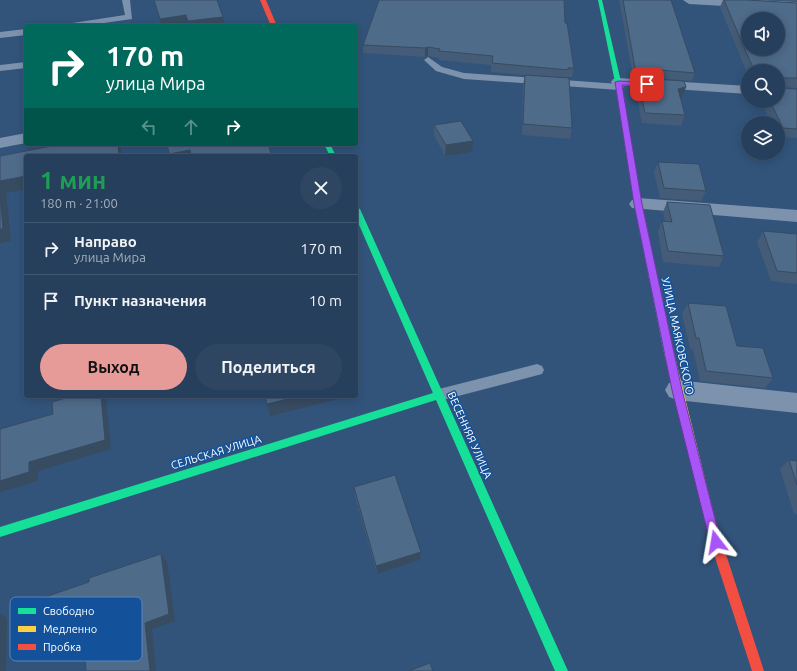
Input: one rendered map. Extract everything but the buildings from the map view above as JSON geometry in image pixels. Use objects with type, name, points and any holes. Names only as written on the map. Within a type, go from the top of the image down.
[{"type":"street","points":[[262,0],[273,24]]},
{"type":"street","name":"УЛИЦА МАЯКОВСКОГО","points":[[600,0],[619,85],[638,204],[677,390],[716,542],[758,671]]},
{"type":"street","points":[[689,0],[797,6]]},
{"type":"street","points":[[619,85],[741,90]]},
{"type":"street","points":[[0,143],[24,138]]},
{"type":"street","points":[[638,204],[797,216]]},
{"type":"street","name":"ВЕСЕННЯЯ УЛИЦА","points":[[358,213],[562,671]]},
{"type":"street","points":[[677,390],[797,403]]},
{"type":"street","name":"СЕЛЬСКАЯ УЛИЦА","points":[[0,532],[439,395]]},
{"type":"lane","points":[[80,24],[129,17],[126,0]]},
{"type":"lane","points":[[0,35],[24,32]]},
{"type":"lane","points":[[428,60],[439,69],[464,76],[619,85]]},
{"type":"lane","points":[[0,68],[24,65]]},
{"type":"lane","points":[[439,395],[537,370]]},
{"type":"traffic: fast","points":[[600,0],[618,82],[638,204],[669,353]]},
{"type":"traffic: fast","points":[[328,146],[332,154]]},
{"type":"traffic: fast","points":[[358,213],[562,671]]},
{"type":"traffic: fast","points":[[0,532],[439,395]]},
{"type":"traffic: slow","points":[[669,353],[706,503]]},
{"type":"traffic: jam","points":[[263,0],[273,24]]},
{"type":"traffic: jam","points":[[706,503],[716,542],[758,671]]},
{"type":"route","points":[[647,84],[618,82],[638,204],[677,390],[716,542]]}]
